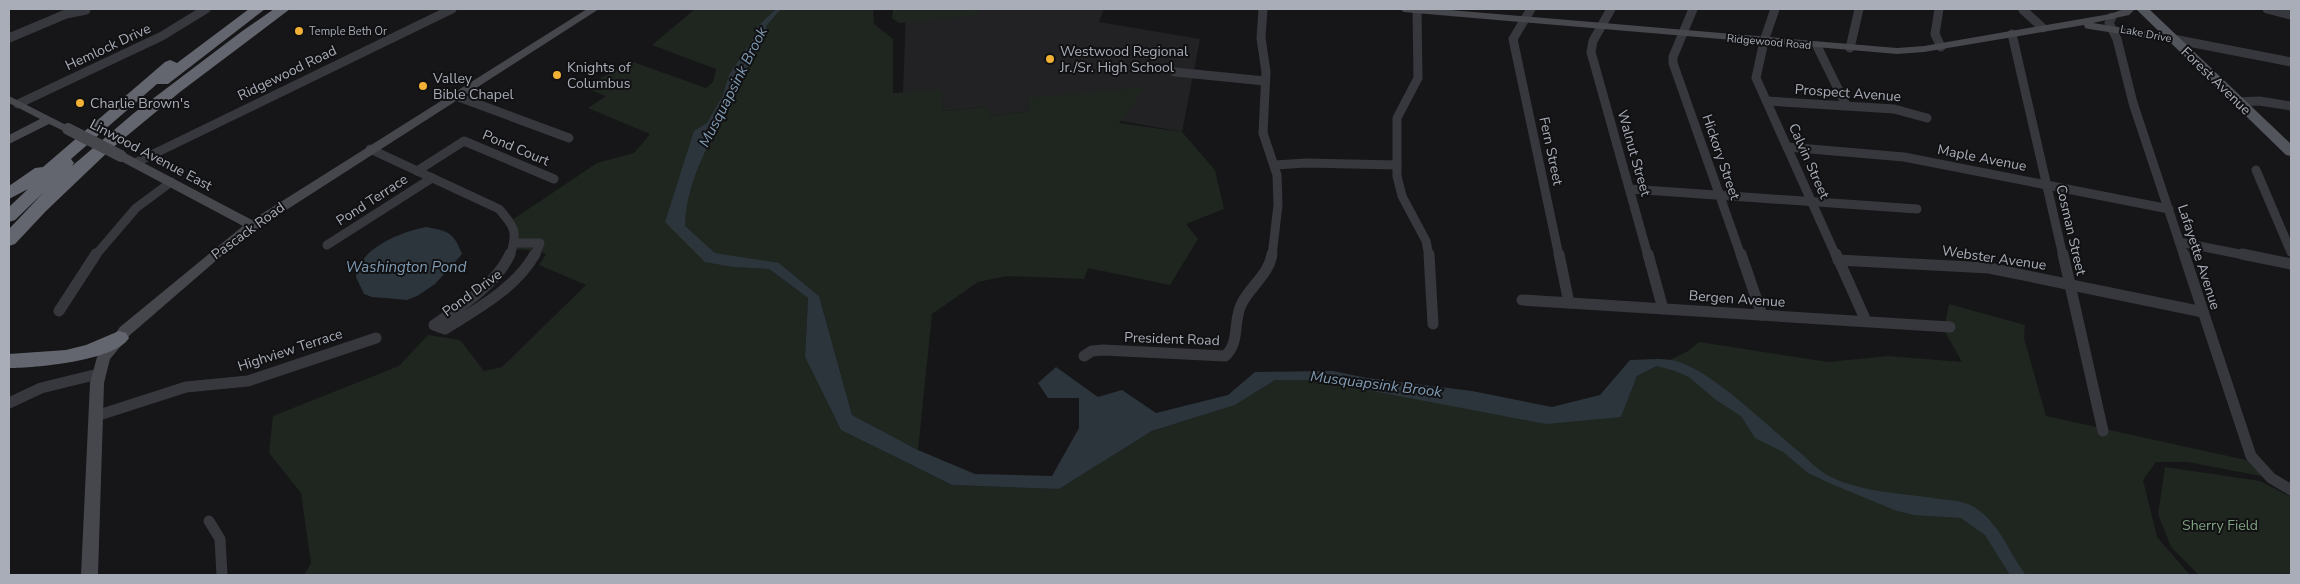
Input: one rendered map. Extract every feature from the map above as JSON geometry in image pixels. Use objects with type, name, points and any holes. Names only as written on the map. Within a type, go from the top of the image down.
[{"type":"highway","points":[[9,194],[46,168],[240,9]]},
{"type":"highway","points":[[9,240],[16,219],[133,105],[258,9]]},
{"type":"highway","points":[[9,246],[16,219],[118,133],[186,79],[283,9]]},
{"type":"highway","points":[[9,208],[128,99]]},
{"type":"highway","points":[[9,361],[77,355],[93,351],[119,338]]},
{"type":"main road","name":"Pascack Road","points":[[89,575],[98,374],[104,357],[119,338],[153,305],[252,225],[594,9]]},
{"type":"main road","name":"Ridgewood Road","points":[[1404,9],[1451,10],[1682,34],[1897,51],[1940,47],[2058,26]]},
{"type":"main road","points":[[2112,22],[2130,9]]},
{"type":"main road","name":"Forest Avenue","points":[[2142,9],[2291,152]]},
{"type":"main road","name":"Lake Drive","points":[[2058,26],[2112,22],[2173,39]]},
{"type":"main road","name":"Linwood Avenue East","points":[[13,101],[252,225]]},
{"type":"main road","points":[[9,140],[49,120]]},
{"type":"street","name":"Hemlock Drive","points":[[13,101],[162,36],[206,9]]},
{"type":"street","name":"Ridgewood Road","points":[[135,164],[452,9]]},
{"type":"street","name":"President Road","points":[[1084,356],[1103,350],[1218,357],[1230,353],[1233,349],[1241,305],[1266,272],[1273,252],[1278,193],[1274,165],[1263,133],[1265,80],[1261,38],[1262,9]]},
{"type":"street","name":"Fern Street","points":[[1530,9],[1513,39],[1569,302]]},
{"type":"street","name":"Walnut Street","points":[[1611,9],[1593,42],[1591,52],[1663,308]]},
{"type":"street","name":"Hickory Street","points":[[1693,9],[1682,34],[1673,63],[1762,315]]},
{"type":"street","name":"Calvin Street","points":[[1775,9],[1764,41],[1756,78],[1866,321]]},
{"type":"street","points":[[1850,48],[1859,9]]},
{"type":"street","points":[[1939,9],[1936,34],[1940,47]]},
{"type":"street","points":[[2267,9],[2291,15]]},
{"type":"street","points":[[9,38],[66,14],[86,10]]},
{"type":"street","points":[[1417,10],[1418,78],[1413,92],[1397,118],[1397,165],[1402,196],[1426,241],[1429,254],[1433,324]]},
{"type":"street","points":[[2023,10],[2043,28]]},
{"type":"street","name":"Lafayette Avenue","points":[[2112,22],[2133,103],[2250,456],[2271,478],[2291,490]]},
{"type":"street","name":"Cosman Street","points":[[2012,34],[2103,431]]},
{"type":"street","name":"Lake Drive","points":[[2173,39],[2291,62]]},
{"type":"street","points":[[1817,46],[1846,106]]},
{"type":"street","points":[[1176,72],[1265,80]]},
{"type":"street","points":[[456,96],[569,138]]},
{"type":"street","name":"Prospect Avenue","points":[[1766,101],[1894,109],[1927,118]]},
{"type":"street","points":[[2238,102],[2259,101],[2291,106]]},
{"type":"street","name":"Pond Court","points":[[417,171],[464,141],[554,180]]},
{"type":"street","name":"Maple Avenue","points":[[1787,147],[1904,156],[2169,209]]},
{"type":"street","points":[[370,149],[507,214],[515,226],[516,243]]},
{"type":"street","points":[[1274,165],[1307,162],[1374,166],[1397,165]]},
{"type":"street","points":[[2256,170],[2291,252]]},
{"type":"street","name":"Pond Terrace","points":[[327,245],[432,178]]},
{"type":"street","points":[[59,311],[126,215],[146,198],[171,182]]},
{"type":"street","points":[[1630,189],[1916,208]]},
{"type":"street","points":[[2180,242],[2291,264]]},
{"type":"street","name":"Pond Drive","points":[[516,243],[540,243],[538,251],[514,280],[488,302],[445,329],[434,325],[487,284],[508,260],[516,243]]},
{"type":"street","name":"Webster Avenue","points":[[1838,260],[1961,265],[2018,273],[2203,312]]},
{"type":"street","name":"Bergen Avenue","points":[[1522,300],[1950,327]]},
{"type":"street","name":"Highview Terrace","points":[[96,416],[186,387],[248,382],[376,338]]},
{"type":"street","points":[[9,403],[53,383],[98,374]]},
{"type":"street","points":[[209,521],[220,539],[222,575]]},
{"type":"shaded area","name":"Westwood Regional Jr./Sr. High School","points":[[906,9],[1104,9],[1099,22],[1200,39],[1182,132],[1117,120],[1027,98],[1029,111],[989,116],[989,107],[943,111],[942,91],[903,93]]},
{"type":"green space","points":[[695,9],[873,9],[874,24],[893,39],[893,93],[942,90],[943,111],[989,107],[990,116],[1029,111],[1027,98],[1146,87],[1119,123],[1182,132],[1215,170],[1224,209],[1186,224],[1198,239],[1170,285],[1088,268],[1084,279],[1007,276],[978,282],[932,314],[918,450],[852,415],[819,296],[779,263],[739,267],[769,269],[808,298],[805,357],[841,430],[952,485],[1059,489],[1152,431],[1235,405],[1275,380],[1315,380],[1621,417],[1637,376],[1688,351],[1699,342],[1828,362],[1888,356],[1962,362],[1944,330],[1949,304],[2025,325],[2024,338],[2046,416],[2255,462],[2271,478],[2188,462],[2156,462],[2143,480],[2157,537],[2190,575],[304,575],[311,563],[301,493],[269,453],[273,416],[399,366],[428,335],[460,340],[484,371],[502,367],[586,285],[539,265],[546,254],[538,251],[514,249],[512,220],[597,163],[634,153],[650,134],[588,108],[606,96],[583,87],[633,62],[706,88],[713,82],[716,69],[652,45]]},
{"type":"green space","points":[[893,9],[977,9],[979,15],[899,23],[892,18]]},
{"type":"green space","name":"Sherry Field","points":[[2165,467],[2260,481],[2291,497],[2291,575],[2199,575],[2171,547],[2158,514]]},
{"type":"water","name":"Musquapsink Brook","points":[[776,9],[781,9],[766,26],[769,31],[750,63],[742,83],[704,153],[691,189],[685,226],[715,253],[779,263],[819,296],[852,415],[918,450],[975,474],[1052,476],[1079,428],[1079,398],[1048,398],[1038,383],[1056,367],[1098,397],[1122,390],[1156,413],[1228,395],[1255,372],[1333,371],[1367,378],[1472,391],[1552,407],[1600,395],[1630,360],[1666,359],[1686,365],[1719,385],[1737,398],[1818,469],[1833,478],[1869,489],[1954,501],[1974,507],[1991,521],[2026,575],[2010,575],[1985,535],[1961,518],[1914,515],[1897,511],[1808,473],[1783,452],[1755,438],[1741,416],[1716,400],[1689,377],[1657,366],[1637,376],[1621,417],[1546,424],[1315,380],[1275,380],[1235,405],[1152,431],[1059,489],[952,485],[841,430],[805,357],[808,298],[769,269],[733,267],[705,262],[665,222],[694,131],[707,123],[723,95],[729,75],[757,33],[756,28]]},
{"type":"water","name":"Washington Pond","points":[[426,227],[450,234],[456,241],[462,254],[435,284],[407,300],[372,297],[364,294],[356,277],[359,267],[365,258],[373,250],[394,237]]},
{"type":"place","name":"Temple Beth Or","points":[[299,31]]},
{"type":"place","name":"Westwood Regional Jr./Sr. High School","points":[[1050,59]]},
{"type":"place","name":"Knights of Columbus","points":[[557,75]]},
{"type":"place","name":"Valley Bible Chapel","points":[[423,86]]},
{"type":"place","name":"Charlie Brown's","points":[[80,103]]}]
